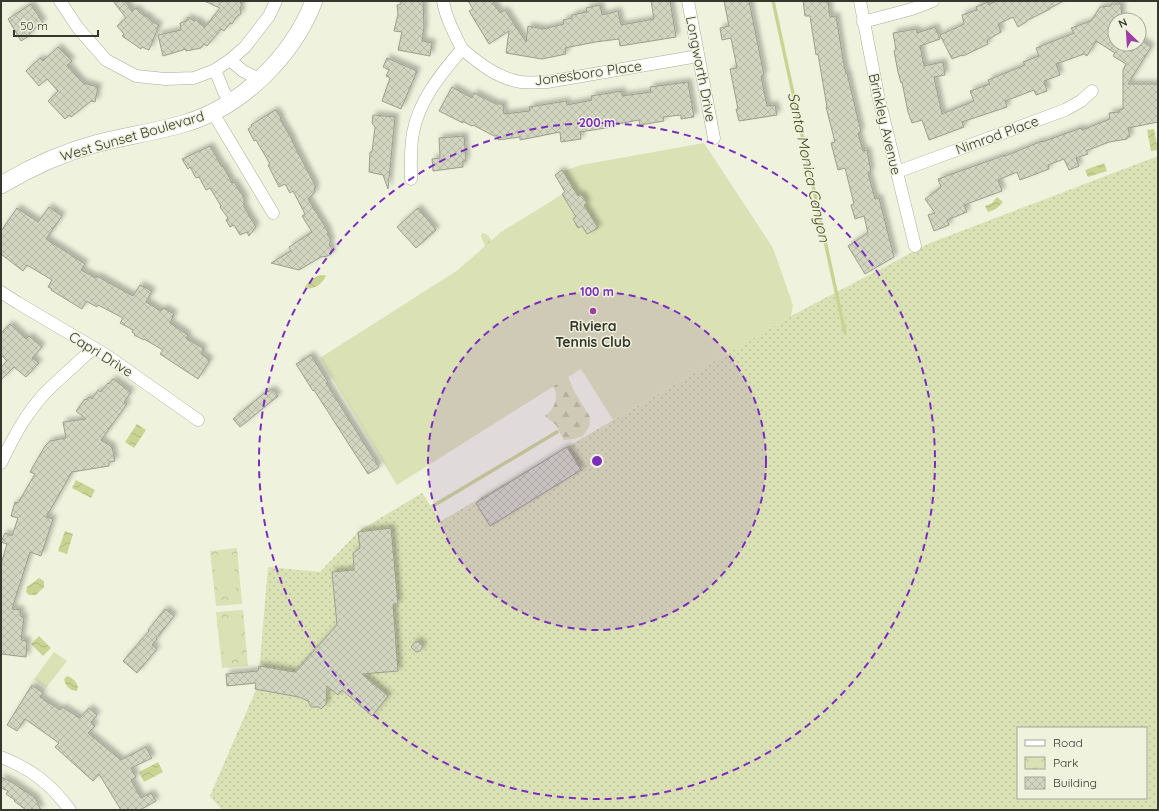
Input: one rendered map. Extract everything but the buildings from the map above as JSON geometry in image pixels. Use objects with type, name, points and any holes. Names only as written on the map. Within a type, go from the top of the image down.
[{"type":"main road","name":"West Sunset Boulevard","points":[[1,185],[40,163],[64,154],[95,144],[188,123],[213,112],[230,102],[259,80],[280,58],[295,37],[314,1]]},
{"type":"street","points":[[60,1],[78,28],[106,60],[136,76],[165,79],[194,78],[215,70],[230,60],[245,47],[269,16],[276,1]]},
{"type":"street","points":[[411,180],[413,133],[418,113],[428,93],[462,49],[444,10],[443,1]]},
{"type":"street","name":"Longworth Drive","points":[[688,1],[714,138]]},
{"type":"street","name":"Brinkley Avenue","points":[[860,1],[878,95],[914,246]]},
{"type":"street","points":[[864,22],[912,9],[933,1]]},
{"type":"street","name":"Jonesboro Place","points":[[462,49],[480,65],[500,76],[522,82],[546,82],[698,56]]},
{"type":"street","points":[[230,60],[243,71],[259,80]]},
{"type":"street","points":[[215,70],[230,102]]},
{"type":"street","name":"Nimrod Place","points":[[897,172],[1065,110],[1092,91]]},
{"type":"street","points":[[213,112],[273,213]]},
{"type":"street","name":"Capri Drive","points":[[1,292],[106,355],[198,420]]},
{"type":"street","points":[[1,463],[16,433],[37,403],[45,393],[93,348]]},
{"type":"street","points":[[1,757],[16,763],[40,777],[60,797],[70,810]]},
{"type":"green space","name":"Riviera Tennis Club","points":[[704,143],[773,248],[793,305],[791,316],[613,420],[581,369],[397,485],[320,358],[458,270],[501,232],[566,192],[555,174],[581,165]]},
{"type":"green space","points":[[1158,156],[1158,810],[222,810],[210,796],[258,685],[268,567],[320,572],[359,531],[422,493],[441,521],[791,316],[930,243]]},
{"type":"green space","points":[[483,233],[488,235],[556,347],[574,391],[590,417],[589,427],[583,436],[564,440],[556,425],[545,416],[551,411],[556,401],[555,390],[495,271],[482,239],[481,235]]},
{"type":"green space","points":[[237,548],[242,604],[216,606],[210,551]]},
{"type":"green space","points":[[233,556],[236,595],[218,597],[214,558]]},
{"type":"green space","points":[[243,610],[248,666],[222,668],[216,612]]},
{"type":"green space","points":[[238,618],[242,657],[224,659],[220,620]]},
{"type":"green space","points":[[54,652],[67,661],[46,688],[34,679]]},
{"type":"water","points":[[1154,129],[1158,150],[1151,151],[1147,130]]},
{"type":"water","points":[[1104,163],[1107,171],[1088,177],[1085,170]]},
{"type":"water","points":[[997,197],[1003,202],[996,209],[988,212],[985,206],[992,203]]},
{"type":"water","points":[[321,275],[326,276],[320,284],[313,288],[306,289],[305,287],[311,280]]},
{"type":"water","points":[[137,424],[146,430],[134,448],[125,442]]},
{"type":"water","points":[[76,480],[95,490],[91,498],[72,488]]},
{"type":"water","points":[[65,531],[73,534],[67,554],[58,551]]},
{"type":"water","points":[[39,578],[44,581],[44,587],[36,595],[29,595],[26,592],[27,587]]},
{"type":"water","points":[[39,636],[51,648],[43,656],[31,644]]},
{"type":"water","points":[[67,676],[75,681],[78,687],[77,691],[70,689],[67,686],[64,679]]},
{"type":"water","points":[[158,762],[163,772],[144,782],[139,772]]},
{"type":"waterway","name":"Santa Monica Canyon","points":[[773,1],[845,333]]},
{"type":"waterway","points":[[433,506],[557,432]]},
{"type":"place","name":"Riviera Tennis Club","points":[[593,311]]}]
